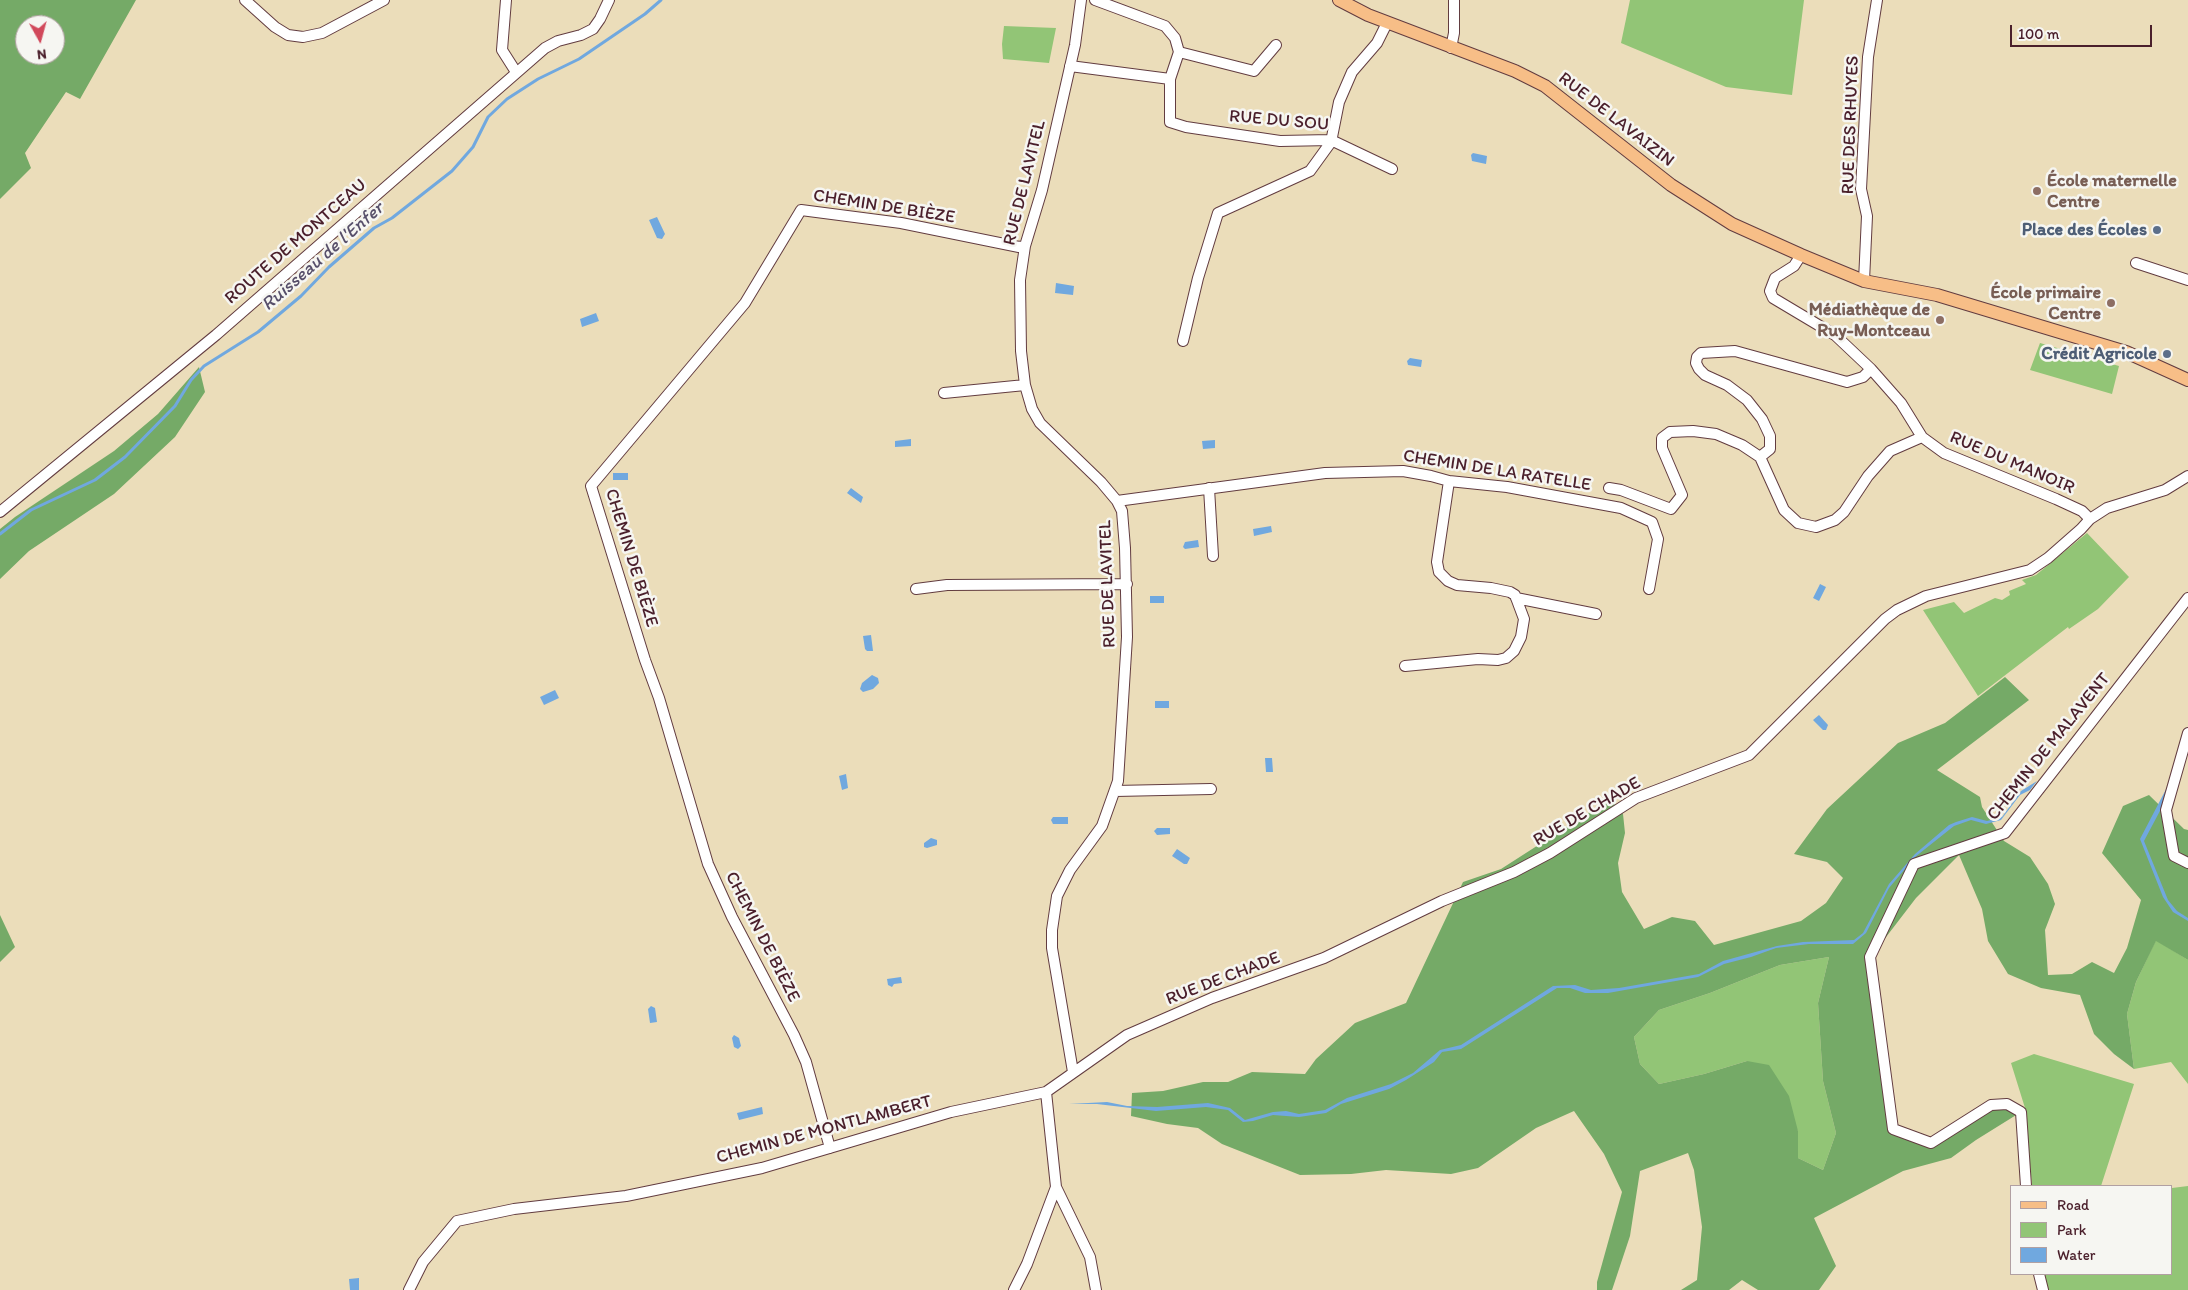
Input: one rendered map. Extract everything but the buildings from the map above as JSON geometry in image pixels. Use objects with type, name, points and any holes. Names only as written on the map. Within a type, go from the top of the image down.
[{"type":"main road","name":"RUE DE LAVAIZIN","points":[[1339,0],[1451,48],[1515,71],[1545,86],[1671,185],[1732,224],[1801,256],[1864,281],[1937,295],[2126,352],[2188,380]]},
{"type":"street","points":[[245,0],[275,27],[288,35],[303,37],[322,33],[384,0]]},
{"type":"street","points":[[506,0],[502,50],[516,72]]},
{"type":"street","name":"ROUTE DE MONTCEAU","points":[[0,512],[216,335],[545,48],[558,41],[581,35],[593,29],[609,0]]},
{"type":"street","name":"RUE DE LAVITEL","points":[[1073,1072],[1052,948],[1052,930],[1058,896],[1070,870],[1102,826],[1116,791],[1127,637],[1127,584],[1122,511],[1117,501],[1101,482],[1040,423],[1032,409],[1025,385],[1021,351],[1020,280],[1025,246],[1042,190],[1070,66],[1082,0]]},
{"type":"street","points":[[1096,0],[1165,26],[1175,38],[1180,52],[1254,71],[1276,45]]},
{"type":"street","points":[[1451,48],[1454,33],[1454,0]]},
{"type":"street","name":"RUE DES RHUYES","points":[[1864,281],[1866,216],[1861,189],[1868,57],[1878,0]]},
{"type":"street","points":[[1183,341],[1198,278],[1218,213],[1310,171],[1332,140],[1339,102],[1352,72],[1377,43],[1387,22]]},
{"type":"street","name":"RUE DU SOU","points":[[1180,52],[1170,79],[1170,122],[1186,127],[1280,141],[1332,140],[1392,169]]},
{"type":"street","points":[[1070,66],[1170,79]]},
{"type":"street","name":"CHEMIN DE BIÈZE","points":[[830,1148],[806,1062],[732,917],[708,864],[659,698],[645,660],[591,486],[745,303],[801,210],[900,223],[1019,247],[1025,246]]},
{"type":"street","points":[[1609,488],[1621,490],[1671,509],[1682,494],[1662,448],[1662,438],[1670,432],[1693,431],[1716,434],[1742,445],[1760,457],[1784,510],[1798,523],[1816,527],[1835,520],[1844,512],[1868,476],[1890,451],[1922,437],[1901,403],[1835,335],[1773,298],[1770,291],[1775,278],[1794,266],[1801,256]]},
{"type":"street","points":[[2136,263],[2188,280]]},
{"type":"street","points":[[1760,457],[1770,448],[1770,436],[1762,419],[1747,400],[1727,385],[1705,375],[1699,369],[1696,363],[1697,357],[1701,353],[1735,351],[1847,382],[1863,377],[1871,370]]},
{"type":"street","points":[[944,393],[1025,385]]},
{"type":"street","name":"RUE DU MANOIR","points":[[1922,437],[1944,453],[2056,499],[2082,511],[2090,519]]},
{"type":"street","name":"CHEMIN DE LA RATELLE","points":[[1117,501],[1325,473],[1403,471],[1449,481],[1507,487],[1622,508],[1652,522],[1658,539],[1649,589]]},
{"type":"street","name":"RUE DE CHADE","points":[[1046,1092],[1127,1035],[1212,998],[1324,958],[1442,901],[1514,872],[1550,853],[1636,798],[1749,755],[1885,619],[1910,602],[1926,596],[2030,570],[2048,558],[2082,529],[2090,519],[2107,508],[2165,490],[2188,476]]},
{"type":"street","points":[[1406,666],[1506,658],[1520,642],[1524,619],[1516,598],[1510,592],[1457,585],[1448,581],[1439,572],[1437,562],[1449,481]]},
{"type":"street","points":[[1209,488],[1213,556]]},
{"type":"street","points":[[916,589],[947,585],[1127,584]]},
{"type":"street","points":[[1516,598],[1596,614]]},
{"type":"street","name":"CHEMIN DE MALAVENT","points":[[2026,1185],[2021,1112],[2007,1104],[1991,1106],[1931,1144],[1894,1129],[1870,958],[1914,864],[2005,833],[2188,598]]},
{"type":"street","points":[[2188,733],[2166,810],[2174,856],[2188,863]]},
{"type":"street","points":[[1116,791],[1211,789]]},
{"type":"street","points":[[1046,1092],[1056,1187],[1090,1257],[1096,1290]]},
{"type":"street","name":"CHEMIN DE MONTLAMBERT","points":[[409,1290],[424,1262],[457,1221],[514,1208],[626,1196],[762,1168],[951,1112],[1046,1092]]},
{"type":"street","points":[[1014,1290],[1027,1264],[1056,1187]]},
{"type":"street","points":[[2039,1275],[2043,1290]]},
{"type":"green space","points":[[0,0],[136,0],[80,99],[66,92],[25,153],[31,168],[0,199]]},
{"type":"green space","points":[[1630,0],[1804,0],[1792,95],[1726,87],[1621,43]]},
{"type":"green space","points":[[1004,26],[1056,28],[1049,63],[1003,59]]},
{"type":"green space","points":[[2040,343],[2119,366],[2112,394],[2030,370]]},
{"type":"green space","points":[[199,367],[205,392],[175,437],[114,494],[29,551],[0,579],[0,529],[114,451],[158,414]]},
{"type":"green space","points":[[2087,533],[2129,577],[2098,609],[2069,629],[2068,627],[1978,696],[1923,610],[1954,602],[1964,613],[1995,598],[2002,600],[2010,595],[2009,591],[2026,584],[2022,580],[2036,575]]},
{"type":"green space","points":[[2005,677],[2029,700],[1937,770],[1980,797],[1982,807],[2004,841],[2030,857],[2048,884],[2055,904],[2045,930],[2048,975],[2072,974],[2092,962],[2114,973],[2127,948],[2141,900],[2102,853],[2123,806],[2149,795],[2184,829],[2188,830],[2188,960],[2156,941],[2136,982],[2127,1014],[2134,1069],[2114,1054],[2094,1034],[2080,995],[2041,988],[2008,974],[1988,941],[1982,909],[1959,855],[1916,898],[1870,958],[1893,1129],[1931,1143],[1991,1105],[2021,1112],[1951,1158],[1903,1171],[1814,1218],[1836,1266],[1819,1290],[1758,1290],[1742,1280],[1729,1290],[1681,1290],[1697,1280],[1702,1227],[1694,1170],[1688,1153],[1640,1171],[1630,1236],[1612,1290],[1597,1290],[1597,1282],[1622,1192],[1604,1154],[1574,1111],[1536,1128],[1478,1168],[1451,1174],[1386,1170],[1351,1174],[1300,1175],[1222,1144],[1198,1128],[1167,1124],[1131,1116],[1132,1093],[1163,1091],[1203,1082],[1228,1082],[1252,1072],[1305,1074],[1316,1059],[1355,1023],[1406,1003],[1463,882],[1501,869],[1610,799],[1623,814],[1625,833],[1618,863],[1622,892],[1644,929],[1672,917],[1695,921],[1714,945],[1801,921],[1826,903],[1843,878],[1827,862],[1794,854],[1827,809],[1898,743],[1945,723]],"holes":[[[1829,957],[1818,1003],[1823,1081],[1836,1133],[1823,1170],[1798,1158],[1798,1131],[1789,1096],[1769,1065],[1747,1061],[1704,1074],[1659,1084],[1640,1064],[1634,1037],[1659,1010],[1710,993],[1780,965]]]},
{"type":"green space","points":[[0,915],[15,947],[0,962]]},
{"type":"green space","points":[[2156,940],[2188,960],[2188,1084],[2171,1062],[2134,1069],[2127,1014],[2136,982]]},
{"type":"green space","points":[[1829,957],[1818,1003],[1823,1081],[1836,1133],[1823,1170],[1798,1158],[1798,1131],[1747,1061],[1704,1074],[1659,1084],[1640,1064],[1634,1037],[1659,1010],[1710,993],[1780,965]]},
{"type":"green space","points":[[2034,1054],[2134,1084],[2101,1185],[2032,1185],[2025,1108],[2011,1063]]},
{"type":"green space","points":[[2188,1186],[2188,1290],[2047,1290],[2043,1275],[2173,1275],[2173,1188]]},
{"type":"water","points":[[1473,153],[1487,156],[1486,164],[1472,161],[1471,155]]},
{"type":"water","points":[[657,217],[665,234],[662,239],[657,238],[649,220]]},
{"type":"water","points":[[1056,283],[1074,286],[1073,295],[1055,293]]},
{"type":"water","points":[[596,313],[599,321],[582,327],[580,319]]},
{"type":"water","points":[[1410,358],[1422,360],[1421,367],[1408,365],[1407,361]]},
{"type":"water","points":[[911,439],[911,446],[895,447],[895,441]]},
{"type":"water","points":[[1215,440],[1215,448],[1203,449],[1202,441]]},
{"type":"water","points":[[613,473],[628,473],[628,480],[613,480]]},
{"type":"water","points":[[851,488],[863,497],[861,503],[847,493]]},
{"type":"water","points":[[1271,526],[1272,532],[1254,536],[1253,529]]},
{"type":"water","points":[[1198,540],[1199,547],[1185,549],[1183,547],[1185,542]]},
{"type":"water","points":[[1820,584],[1826,587],[1819,601],[1813,598]]},
{"type":"water","points":[[1150,596],[1164,596],[1164,603],[1150,603]]},
{"type":"water","points":[[871,635],[873,651],[867,651],[863,636]]},
{"type":"water","points":[[872,675],[878,678],[879,683],[873,689],[863,692],[860,689],[862,683]]},
{"type":"water","points":[[555,690],[559,698],[544,705],[540,697]]},
{"type":"water","points":[[1155,701],[1169,701],[1169,708],[1155,708]]},
{"type":"water","points":[[1819,715],[1828,725],[1826,730],[1823,730],[1813,720]]},
{"type":"water","points":[[1265,758],[1272,758],[1273,772],[1266,772]]},
{"type":"water","points":[[2175,772],[2170,792],[2144,841],[2168,900],[2177,911],[2188,918],[2188,921],[2173,912],[2163,897],[2140,839]]},
{"type":"water","points":[[846,774],[848,788],[842,790],[839,776]]},
{"type":"water","points":[[2037,781],[2030,790],[2020,795],[2001,820],[1986,824],[1971,820],[1954,826],[1915,857],[1889,888],[1866,933],[1853,944],[1809,944],[1776,948],[1724,964],[1698,977],[1608,993],[1585,993],[1570,988],[1557,988],[1461,1049],[1442,1052],[1434,1062],[1406,1080],[1389,1089],[1341,1104],[1326,1113],[1299,1117],[1273,1115],[1243,1122],[1228,1110],[1206,1107],[1156,1111],[1097,1104],[1069,1104],[1107,1102],[1127,1106],[1157,1107],[1208,1103],[1230,1108],[1245,1120],[1273,1112],[1286,1111],[1299,1114],[1325,1110],[1347,1098],[1391,1084],[1413,1073],[1440,1050],[1461,1045],[1553,986],[1575,985],[1591,990],[1619,988],[1699,974],[1723,961],[1777,946],[1803,942],[1854,940],[1863,933],[1889,884],[1915,854],[1949,825],[1956,822],[1972,817],[1987,821],[2002,817],[2021,791]]},
{"type":"water","points":[[1053,817],[1068,817],[1068,824],[1053,824],[1051,820]]},
{"type":"water","points":[[1157,828],[1170,828],[1170,834],[1157,835],[1154,831]]},
{"type":"water","points":[[931,838],[937,840],[937,845],[924,847],[924,843]]},
{"type":"water","points":[[1177,849],[1190,858],[1187,864],[1172,856]]},
{"type":"water","points":[[901,977],[902,983],[894,984],[892,987],[888,985],[887,979]]},
{"type":"water","points":[[651,1006],[655,1008],[657,1022],[650,1023],[648,1009]]},
{"type":"water","points":[[734,1035],[739,1038],[741,1046],[738,1049],[734,1047],[732,1038]]},
{"type":"water","points":[[762,1107],[763,1114],[739,1120],[737,1113]]},
{"type":"water","points":[[359,1278],[359,1290],[350,1290],[349,1279]]},
{"type":"waterway","name":"Ruisseau de l'Enfer","points":[[0,534],[31,510],[95,480],[125,457],[175,406],[191,380],[204,366],[258,332],[301,296],[329,267],[374,228],[392,218],[452,171],[473,147],[488,117],[507,99],[538,79],[579,59],[645,14],[661,0]]},
{"type":"place","name":"École maternelle Centre","points":[[2037,191]]},
{"type":"place","name":"Place des Écoles","points":[[2157,230]]},
{"type":"place","name":"École primaire Centre","points":[[2111,303]]},
{"type":"place","name":"Médiathèque de Ruy-Montceau","points":[[1940,320]]},
{"type":"place","name":"Crédit Agricole","points":[[2167,354]]}]
